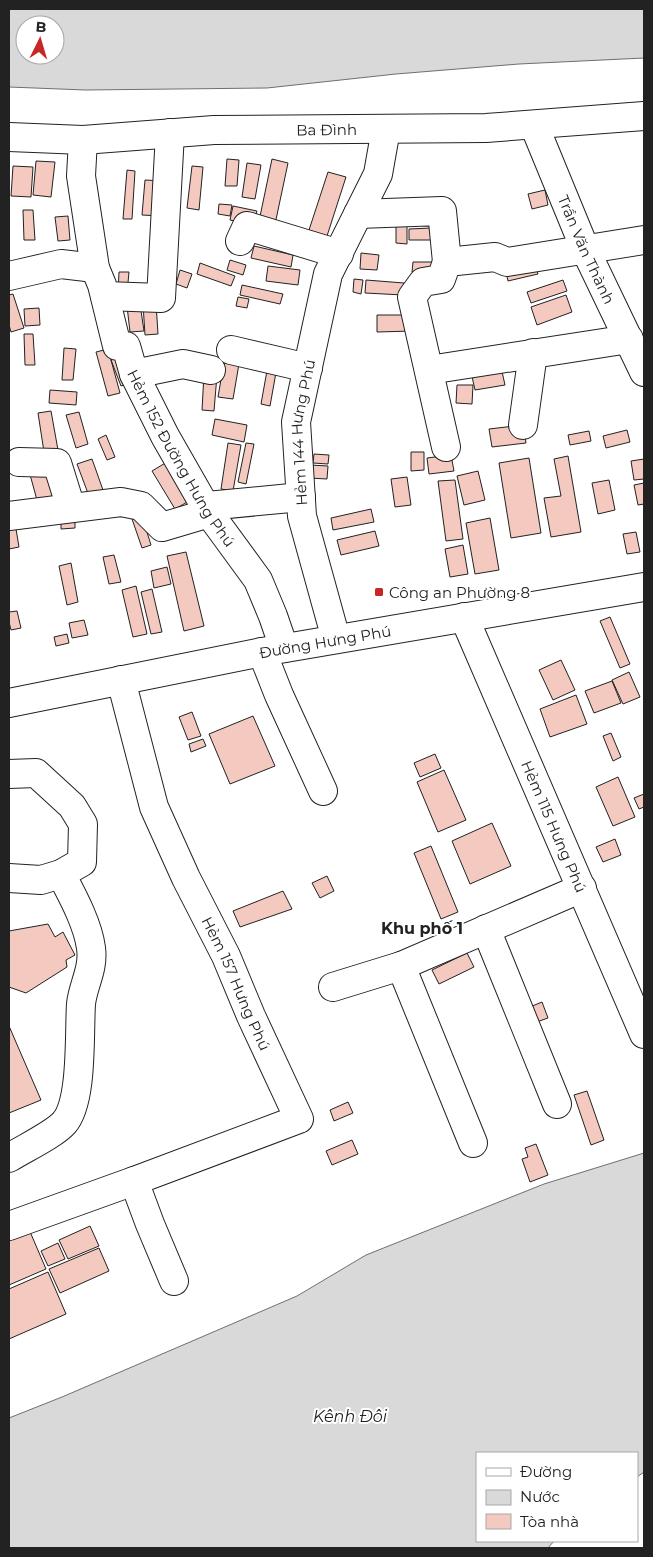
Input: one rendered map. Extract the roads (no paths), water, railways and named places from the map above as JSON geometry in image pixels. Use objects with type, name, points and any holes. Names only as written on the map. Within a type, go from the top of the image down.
[{"type":"street","name":"Ba Đình","points":[[9,137],[83,140],[214,130],[486,128],[644,116]]},
{"type":"street","name":"Trần Văn Thành","points":[[534,125],[585,249],[639,358]]},
{"type":"street","name":"Hẻm 144 Hưng Phú","points":[[336,639],[302,516],[296,422],[328,274],[378,174],[386,128]]},
{"type":"street","points":[[105,296],[161,298],[170,133]]},
{"type":"street","name":"Hẻm 152 Đường Hưng Phú","points":[[83,140],[81,176],[95,268],[105,296],[117,346],[126,346],[134,374],[165,436],[208,510],[258,580],[274,616],[273,650],[279,695],[323,791]]},
{"type":"street","points":[[358,214],[442,211],[447,262],[441,279],[423,282],[412,297],[446,448]]},
{"type":"street","points":[[240,241],[247,226],[338,254]]},
{"type":"street","points":[[447,262],[495,257],[507,262],[644,240]]},
{"type":"street","points":[[9,276],[61,264],[95,268]]},
{"type":"street","points":[[231,350],[308,368]]},
{"type":"street","points":[[429,370],[533,353],[639,358]]},
{"type":"street","points":[[523,425],[533,353]]},
{"type":"street","points":[[134,374],[183,364],[211,370]]},
{"type":"street","points":[[19,462],[57,463],[71,508]]},
{"type":"street","points":[[9,516],[122,502],[141,506],[162,527],[208,510],[301,497]]},
{"type":"street","name":"Đường Hưng Phú","points":[[9,703],[273,650],[464,618],[643,591]]},
{"type":"street","name":"Hẻm 115 Hưng Phú","points":[[464,618],[644,1034]]},
{"type":"street","name":"Hẻm 157 Hưng Phú","points":[[9,1226],[134,1182],[299,1120],[251,1016],[226,956],[186,878],[154,806],[120,680]]},
{"type":"street","points":[[9,774],[36,773],[72,806],[83,824],[82,862],[61,874],[41,880],[9,878]]},
{"type":"street","points":[[9,1158],[63,1124],[69,1114],[75,1091],[82,1002],[88,979],[91,948],[77,905],[61,874]]},
{"type":"street","points":[[333,987],[401,966],[582,888]]},
{"type":"street","points":[[486,929],[557,1104]]},
{"type":"street","points":[[401,966],[473,1143]]},
{"type":"street","points":[[134,1182],[174,1281]]},
{"type":"water","points":[[9,9],[644,9],[644,58],[519,64],[396,74],[267,88],[85,90],[9,87]]},
{"type":"water","name":"Kênh Đôi","points":[[644,1153],[644,1472],[638,1476],[638,1452],[476,1452],[476,1542],[553,1542],[548,1548],[9,1548],[9,1418],[297,1296],[366,1255],[544,1184]]},
{"type":"place","name":"Công an Phường 8","points":[[379,592]]},
{"type":"district","name":"Khu phố 1","points":[[422,928]]}]
